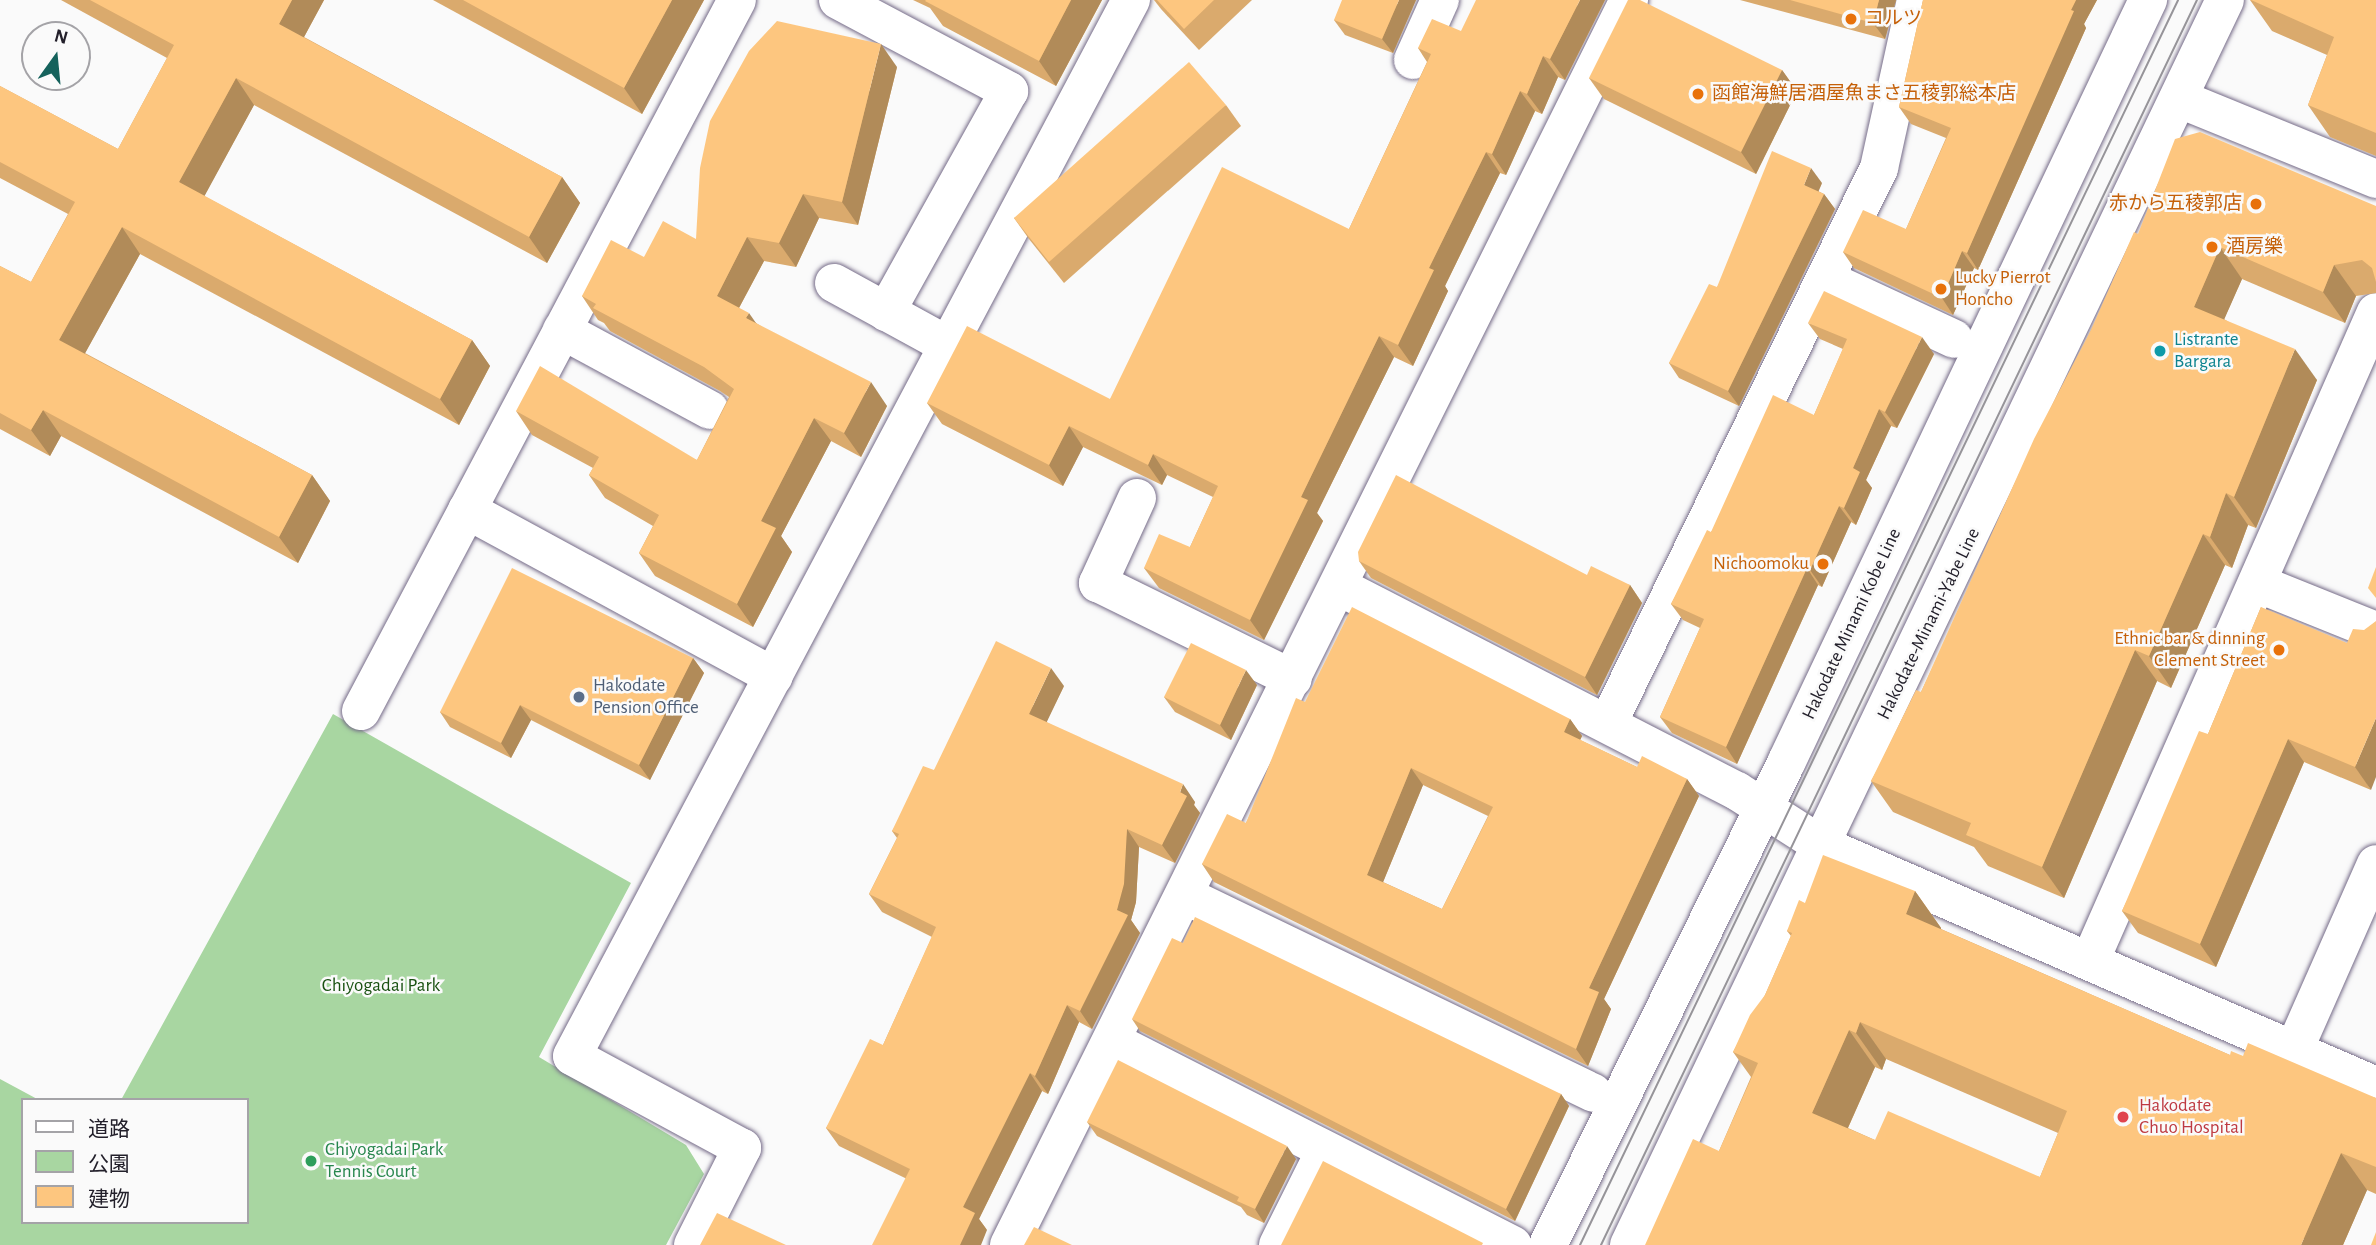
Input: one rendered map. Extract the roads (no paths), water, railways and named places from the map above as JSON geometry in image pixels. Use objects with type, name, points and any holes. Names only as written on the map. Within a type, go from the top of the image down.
[{"type":"street","points":[[361,711],[737,0]]},
{"type":"street","points":[[838,0],[1009,91],[886,312]]},
{"type":"street","points":[[693,1245],[742,1148],[572,1056],[1131,0]]},
{"type":"street","points":[[1413,60],[1440,0]]},
{"type":"street","points":[[1009,1245],[1340,587],[1629,0]]},
{"type":"street","points":[[1608,723],[1879,168],[1916,0]]},
{"type":"street","name":"Hakodate Minami Kobe Line","points":[[1548,1245],[1763,807],[2148,0]]},
{"type":"street","name":"Hakodate-Minami-Yabe Line","points":[[1629,1245],[2180,99],[2225,0]]},
{"type":"street","points":[[2180,99],[2376,179]]},
{"type":"street","points":[[1825,279],[1954,339]]},
{"type":"street","points":[[834,283],[949,346]]},
{"type":"street","points":[[2090,961],[2259,584],[2376,312]]},
{"type":"street","points":[[562,330],[710,410]]},
{"type":"street","points":[[1137,498],[1098,583],[1293,680]]},
{"type":"street","points":[[467,510],[774,677]]},
{"type":"street","points":[[2259,584],[2376,631]]},
{"type":"street","points":[[1340,587],[1608,723],[1763,807],[1821,845],[2376,1086]]},
{"type":"street","points":[[2294,1050],[2362,932],[2376,864]]},
{"type":"street","points":[[1186,896],[1593,1093]]},
{"type":"street","points":[[1112,1041],[1513,1245]]},
{"type":"street","points":[[1278,1245],[1325,1151]]},
{"type":"tram line","points":[[1580,1245],[2178,0]]},
{"type":"tram line","points":[[1601,1245],[2197,0]]},
{"type":"place","name":"コルツ","points":[[1851,19]]},
{"type":"place","name":"函館海鮮居酒屋魚まさ五稜郭総本店","points":[[1698,94]]},
{"type":"place","name":"赤から五稜郭店","points":[[2256,204]]},
{"type":"place","name":"酒房樂","points":[[2212,247]]},
{"type":"place","name":"Lucky Pierrot Honcho","points":[[1941,289]]},
{"type":"place","name":"Listrante Bargara","points":[[2160,351]]},
{"type":"place","name":"Nichoomoku","points":[[1823,564]]},
{"type":"place","name":"Ethnic bar & dinning Clement Street","points":[[2279,650]]},
{"type":"place","name":"Hakodate Pension Office","points":[[579,697]]},
{"type":"place","name":"Hakodate Chuo Hospital","points":[[2123,1117]]},
{"type":"place","name":"Chiyogadai Park Tennis Court","points":[[311,1161]]},
{"type":"park label","name":"Chiyogadai Park","points":[[381,986]]}]
